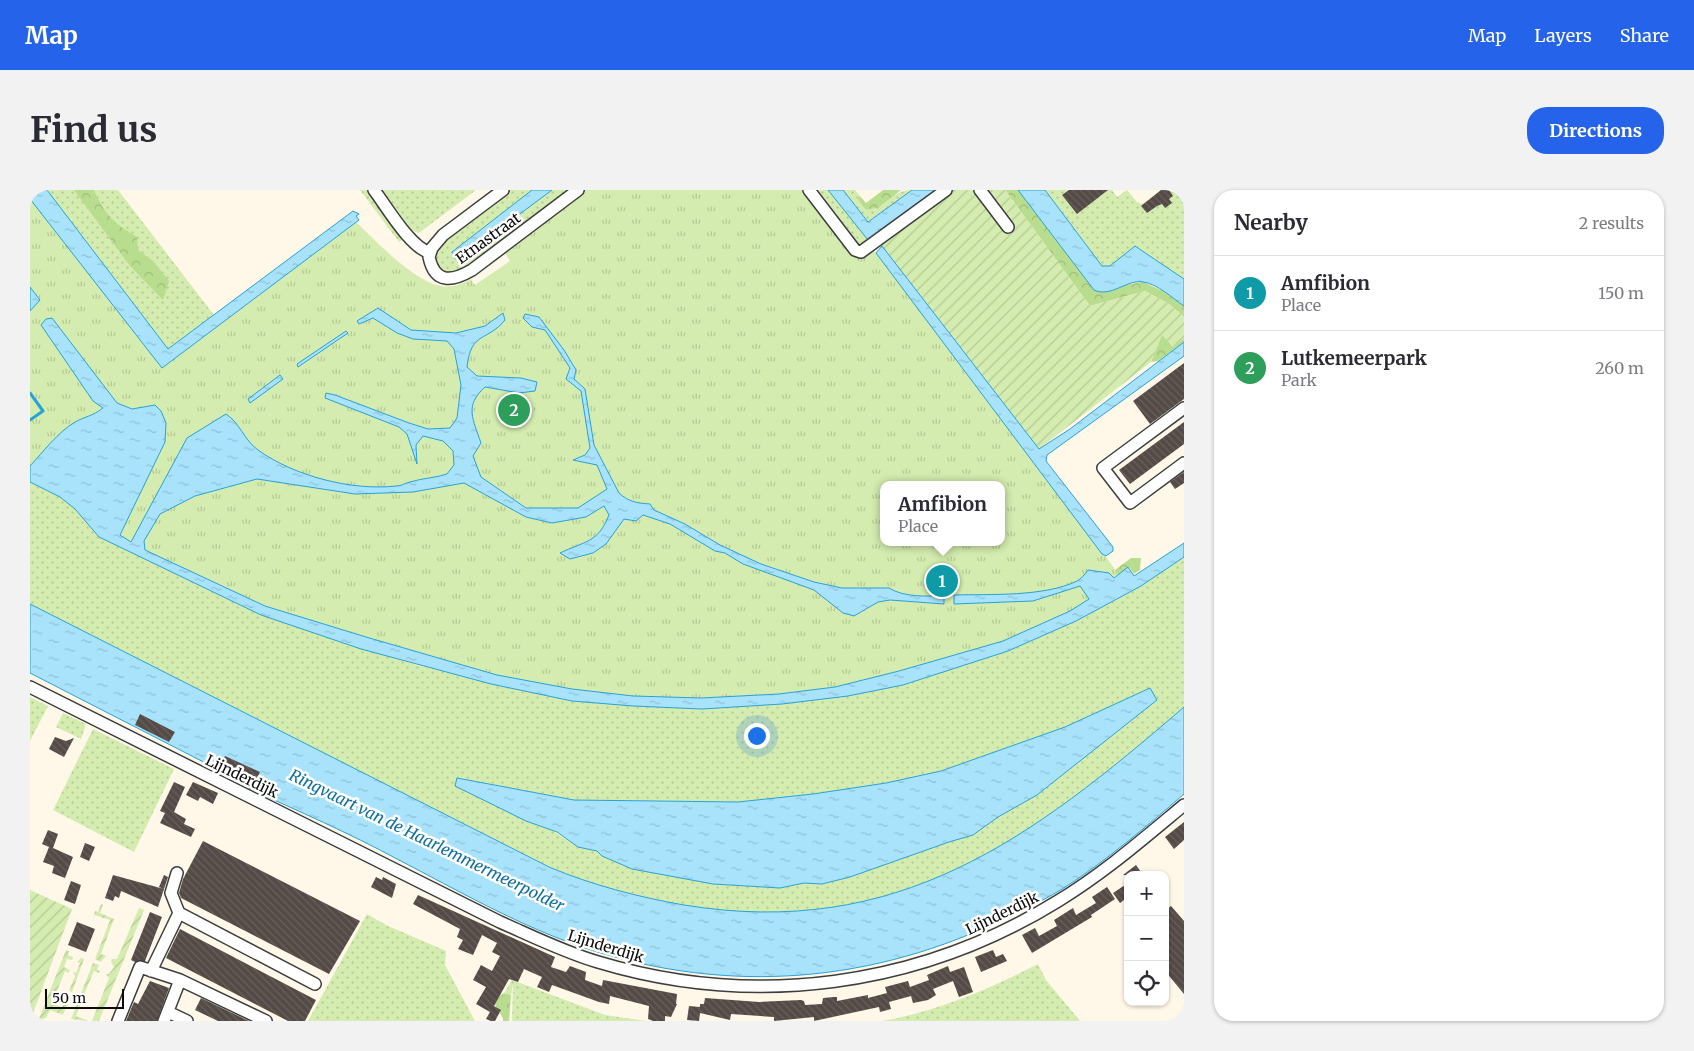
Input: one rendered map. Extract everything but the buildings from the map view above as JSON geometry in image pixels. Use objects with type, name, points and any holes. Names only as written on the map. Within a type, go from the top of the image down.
[{"type":"street","points":[[374,190],[411,239],[420,248],[430,253]]},
{"type":"street","name":"Etnastraat","points":[[503,190],[443,235],[430,253],[430,262],[439,275],[457,279],[472,270],[578,190]]},
{"type":"street","points":[[809,190],[855,250],[861,252],[946,190]]},
{"type":"street","points":[[980,190],[1008,227]]},
{"type":"street","points":[[1184,408],[1103,468],[1130,504],[1184,463]]},
{"type":"street","name":"Lijnderdijk","points":[[30,687],[500,922],[552,945],[597,962],[635,972],[739,986],[783,987],[848,980],[920,963],[982,940],[1034,915],[1081,886],[1135,847],[1184,805]]},
{"type":"street","points":[[176,873],[171,893],[179,913],[316,984]]},
{"type":"street","points":[[151,971],[179,913]]},
{"type":"street","points":[[118,1021],[140,967],[180,980],[266,1021]]},
{"type":"street","points":[[180,980],[166,1016],[187,1021]]},
{"type":"green space","points":[[30,190],[160,358],[354,220],[395,259],[430,283],[449,286],[471,279],[475,285],[510,261],[504,251],[585,190],[806,190],[854,254],[872,248],[1037,460],[1124,582],[1083,611],[1000,647],[828,694],[708,702],[622,698],[479,674],[251,605],[135,549],[83,510],[30,476]]},
{"type":"green space","points":[[47,190],[118,190],[214,315],[168,349]]},
{"type":"green space","points":[[74,190],[94,190],[111,218],[137,237],[138,250],[153,261],[169,281],[163,300],[130,266]]},
{"type":"green space","points":[[360,190],[367,190],[404,239],[399,242]]},
{"type":"green space","points":[[382,190],[476,190],[419,233],[411,230]]},
{"type":"green space","points":[[508,190],[572,190],[467,269],[451,272],[441,269],[436,260],[439,243]]},
{"type":"green space","points":[[812,190],[828,190],[868,239],[937,190],[861,248],[853,243]]},
{"type":"green space","points":[[843,190],[855,190],[860,196],[858,200],[866,210],[879,205],[899,192],[912,190],[868,222]]},
{"type":"green space","points":[[883,190],[901,190],[879,207],[866,210],[858,200],[860,196],[866,203]]},
{"type":"green space","points":[[948,190],[1005,190],[1090,306],[1145,291],[1169,304],[1184,317],[1184,338],[1173,347],[1162,335],[1151,362],[1039,449],[879,243]]},
{"type":"green space","points":[[1005,190],[1018,190],[1094,290],[1143,282],[1163,291],[1184,306],[1184,317],[1169,304],[1145,291],[1090,306]]},
{"type":"green space","points":[[1045,190],[1112,190],[1117,197],[1127,190],[1137,202],[1142,204],[1164,190],[1184,190],[1184,279],[1135,246],[1109,267],[1102,266]]},
{"type":"green space","points":[[1162,334],[1173,347],[1184,338],[1184,342],[1158,361],[1151,362]]},
{"type":"green space","points":[[30,482],[60,497],[75,509],[99,537],[261,615],[420,666],[572,701],[702,709],[848,696],[903,685],[1008,651],[1076,621],[1141,586],[1184,557],[1184,707],[1071,799],[1015,837],[957,869],[896,893],[831,907],[761,912],[684,905],[650,898],[598,885],[549,867],[30,604]],"holes":[[[1150,688],[1156,700],[1037,795],[998,817],[973,835],[850,877],[823,884],[804,883],[780,888],[713,884],[632,869],[603,856],[597,851],[578,847],[550,829],[526,821],[457,778],[574,800],[738,802],[813,794],[886,783],[941,771],[1065,727]]]},
{"type":"green space","points":[[1131,558],[1141,558],[1140,570],[1134,574],[1129,567],[1118,575],[1115,570]]},
{"type":"green space","points":[[30,697],[48,706],[30,741]]},
{"type":"green space","points":[[63,713],[86,724],[81,739],[56,727]]},
{"type":"green space","points":[[93,729],[174,769],[134,852],[53,810]]},
{"type":"green space","points":[[30,890],[72,909],[30,1021]]},
{"type":"green space","points":[[101,904],[103,905],[100,913],[114,919],[101,954],[106,956],[101,962],[95,959],[110,920],[94,915],[95,911],[98,912]]},
{"type":"green space","points":[[139,908],[144,910],[99,1021],[92,1021],[109,978],[106,974],[109,974],[114,967],[111,962],[112,959],[117,959]]},
{"type":"green space","points":[[367,914],[386,925],[446,951],[445,965],[475,1021],[308,1021]]},
{"type":"green space","points":[[66,950],[69,951],[68,955],[73,957],[72,960],[67,959],[64,967],[70,970],[69,973],[65,971],[52,1004],[62,1007],[67,994],[71,996],[63,1015],[50,1010],[46,1018],[38,1021]]},
{"type":"green space","points":[[81,958],[84,959],[72,992],[69,991],[75,976],[73,972],[76,973],[80,963],[77,962]]},
{"type":"green space","points":[[93,963],[99,965],[97,970],[100,971],[99,973],[94,971],[83,997],[80,996]]},
{"type":"green space","points":[[1038,964],[1046,980],[1080,1021],[882,1021],[922,1012],[962,999]]},
{"type":"green space","points":[[512,980],[605,1015],[646,1021],[512,1021],[513,984],[511,995],[504,993]]},
{"type":"green space","points":[[504,993],[511,995],[509,1021],[503,1021],[495,1005],[497,998]]},
{"type":"green space","points":[[79,999],[82,1000],[76,1016],[89,1021],[71,1019]]},
{"type":"water","points":[[30,190],[47,190],[168,349],[353,211],[359,214],[356,216],[359,220],[162,368],[30,199]]},
{"type":"water","points":[[532,190],[552,190],[458,260],[454,258],[452,252]]},
{"type":"water","points":[[828,190],[843,190],[868,222],[912,190],[937,190],[868,240]]},
{"type":"water","points":[[1018,190],[1045,190],[1102,266],[1110,266],[1135,246],[1184,279],[1184,306],[1149,283],[1131,283],[1107,292],[1094,290]]},
{"type":"water","points":[[882,246],[1039,449],[1070,429],[1184,342],[1184,356],[1047,455],[1046,461],[1113,547],[1113,551],[1106,556],[1102,554],[876,253]]},
{"type":"water","points":[[30,287],[40,300],[30,311]]},
{"type":"water","points":[[378,308],[411,330],[456,333],[485,326],[503,313],[505,320],[492,332],[476,342],[472,348],[467,367],[477,376],[521,378],[537,382],[535,391],[519,393],[485,387],[478,394],[474,400],[472,413],[481,443],[473,456],[481,477],[526,508],[578,508],[607,489],[597,465],[573,460],[585,455],[590,448],[581,391],[566,379],[570,368],[545,330],[532,327],[523,318],[525,314],[539,317],[564,350],[576,370],[574,379],[585,389],[594,445],[619,493],[623,496],[633,502],[650,504],[654,510],[685,524],[720,545],[761,564],[814,582],[842,588],[889,588],[915,596],[944,595],[944,604],[890,600],[878,602],[854,616],[843,613],[814,590],[743,564],[725,553],[715,551],[670,524],[643,515],[636,521],[624,519],[606,544],[593,553],[570,559],[560,553],[590,540],[600,531],[609,515],[604,506],[586,517],[552,523],[526,517],[464,483],[413,492],[355,494],[257,479],[195,496],[160,514],[144,541],[145,550],[265,606],[497,675],[572,689],[633,696],[701,698],[779,694],[835,687],[1003,641],[1070,611],[1089,599],[1080,586],[1033,601],[954,604],[954,595],[1017,594],[1049,590],[1077,581],[1088,570],[1109,573],[1114,578],[1128,567],[1134,576],[1184,543],[1184,557],[1141,586],[1076,621],[1008,651],[903,685],[848,696],[782,704],[702,709],[633,706],[572,701],[491,684],[361,649],[261,615],[99,537],[75,509],[60,497],[30,482],[30,466],[57,436],[75,422],[103,408],[93,401],[41,325],[46,319],[52,318],[117,403],[132,409],[155,405],[161,411],[166,423],[165,442],[120,535],[131,542],[187,438],[226,414],[258,450],[289,467],[324,480],[361,486],[400,486],[447,474],[454,465],[453,451],[443,441],[423,436],[416,445],[417,464],[407,434],[399,427],[325,398],[326,393],[335,395],[428,429],[450,428],[457,418],[461,385],[454,349],[447,341],[413,339],[397,333],[373,318],[359,324],[357,321]]},
{"type":"water","points":[[346,331],[348,333],[298,367],[297,364]]},
{"type":"water","points":[[280,375],[283,379],[250,403],[248,399]]},
{"type":"water","name":"Ringvaart van de Haarlemmermeerpolder","points":[[30,604],[549,867],[615,890],[684,905],[761,912],[831,907],[896,893],[957,869],[1015,837],[1071,799],[1184,707],[1184,794],[1127,842],[1067,886],[1023,910],[957,939],[906,956],[854,968],[801,975],[748,976],[695,973],[641,964],[588,949],[514,919],[361,840],[248,788],[250,784],[30,673]]},
{"type":"water","points":[[1150,688],[1157,700],[1037,795],[998,817],[973,835],[850,877],[822,884],[804,883],[780,888],[713,884],[632,869],[602,856],[597,851],[578,847],[557,832],[526,821],[455,786],[457,778],[574,800],[738,802],[813,794],[886,783],[941,771],[1065,727]]},
{"type":"waterway","points":[[30,393],[43,411],[30,420]]},
{"type":"place","name":"Lutkemeerpark","points":[[514,410]]},
{"type":"place","name":"Amfibion","points":[[942,581]]}]
